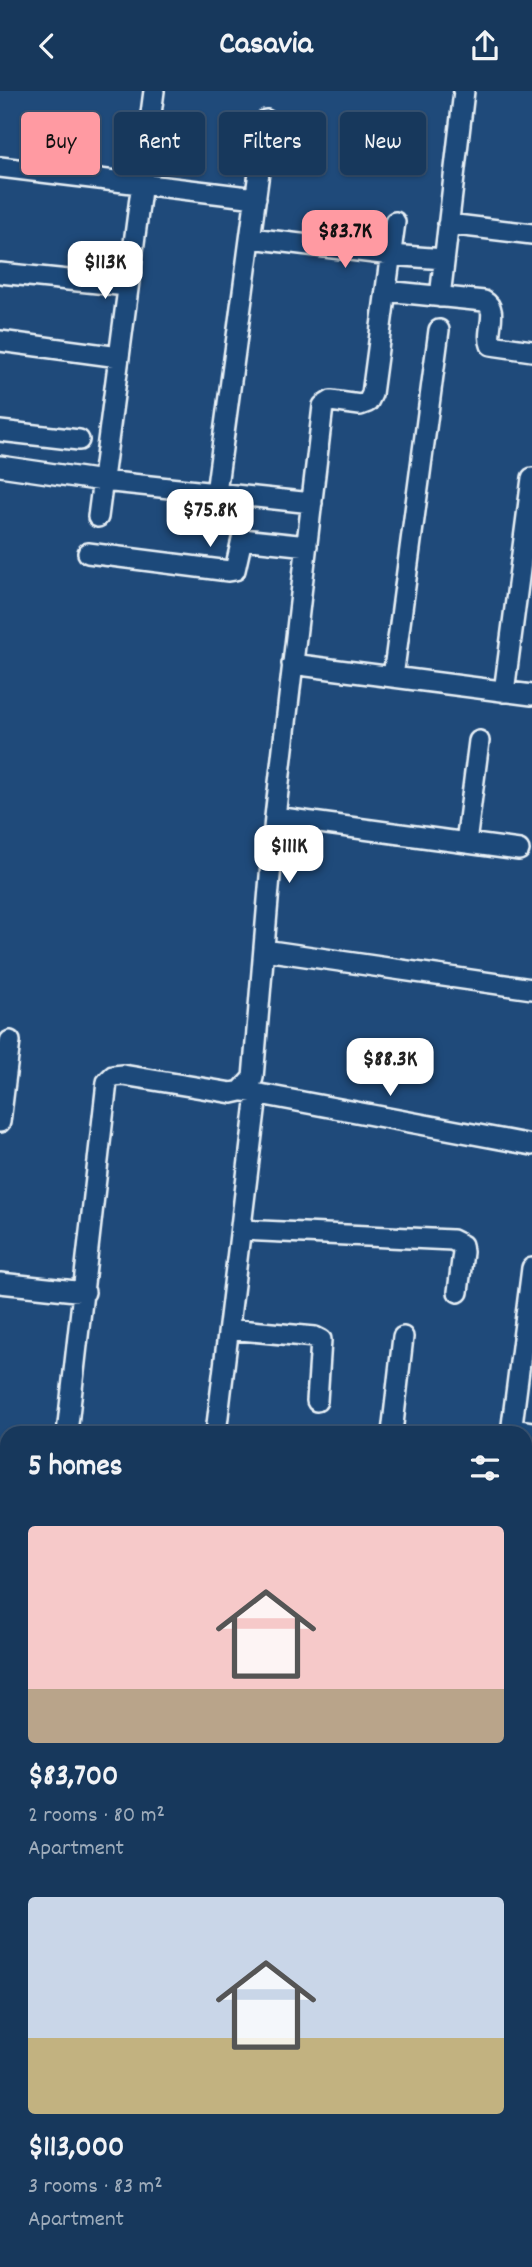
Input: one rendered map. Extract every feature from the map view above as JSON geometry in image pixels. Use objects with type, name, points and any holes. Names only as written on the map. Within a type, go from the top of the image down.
[{"type":"street","points":[[98,517],[154,91]]},
{"type":"street","points":[[440,297],[464,91]]},
{"type":"street","points":[[0,167],[256,198]]},
{"type":"street","points":[[216,493],[259,175]]},
{"type":"street","points":[[217,1426],[241,1230],[249,1092],[255,1066],[275,817],[323,406],[331,401],[360,405],[368,402],[372,394],[395,222]]},
{"type":"street","points":[[448,224],[532,235]]},
{"type":"street","points":[[251,239],[444,259]]},
{"type":"street","points":[[0,273],[127,286]]},
{"type":"street","points":[[386,291],[484,301],[492,309],[488,339],[491,345],[532,351]]},
{"type":"street","points":[[393,677],[439,330]]},
{"type":"street","points":[[0,341],[119,357]]},
{"type":"street","points":[[0,431],[79,440]]},
{"type":"street","points":[[0,466],[103,481],[312,503]]},
{"type":"street","points":[[504,692],[532,478]]},
{"type":"street","points":[[88,553],[229,571],[235,570],[237,566],[242,539],[307,546]]},
{"type":"street","points":[[292,664],[532,695]]},
{"type":"street","points":[[466,843],[479,741]]},
{"type":"street","points":[[275,817],[519,850]]},
{"type":"street","points":[[264,950],[532,989]]},
{"type":"street","points":[[0,1122],[10,1041]]},
{"type":"street","points":[[68,1426],[107,1082],[113,1076],[123,1075],[220,1093],[249,1092],[532,1145]]},
{"type":"street","points":[[241,1230],[452,1240],[462,1245],[463,1252],[458,1292]]},
{"type":"street","points":[[512,1426],[528,1329],[532,1268]]},
{"type":"street","points":[[0,1283],[85,1292]]},
{"type":"street","points":[[229,1329],[315,1337],[321,1340],[317,1401]]},
{"type":"street","points":[[393,1426],[403,1336]]}]
